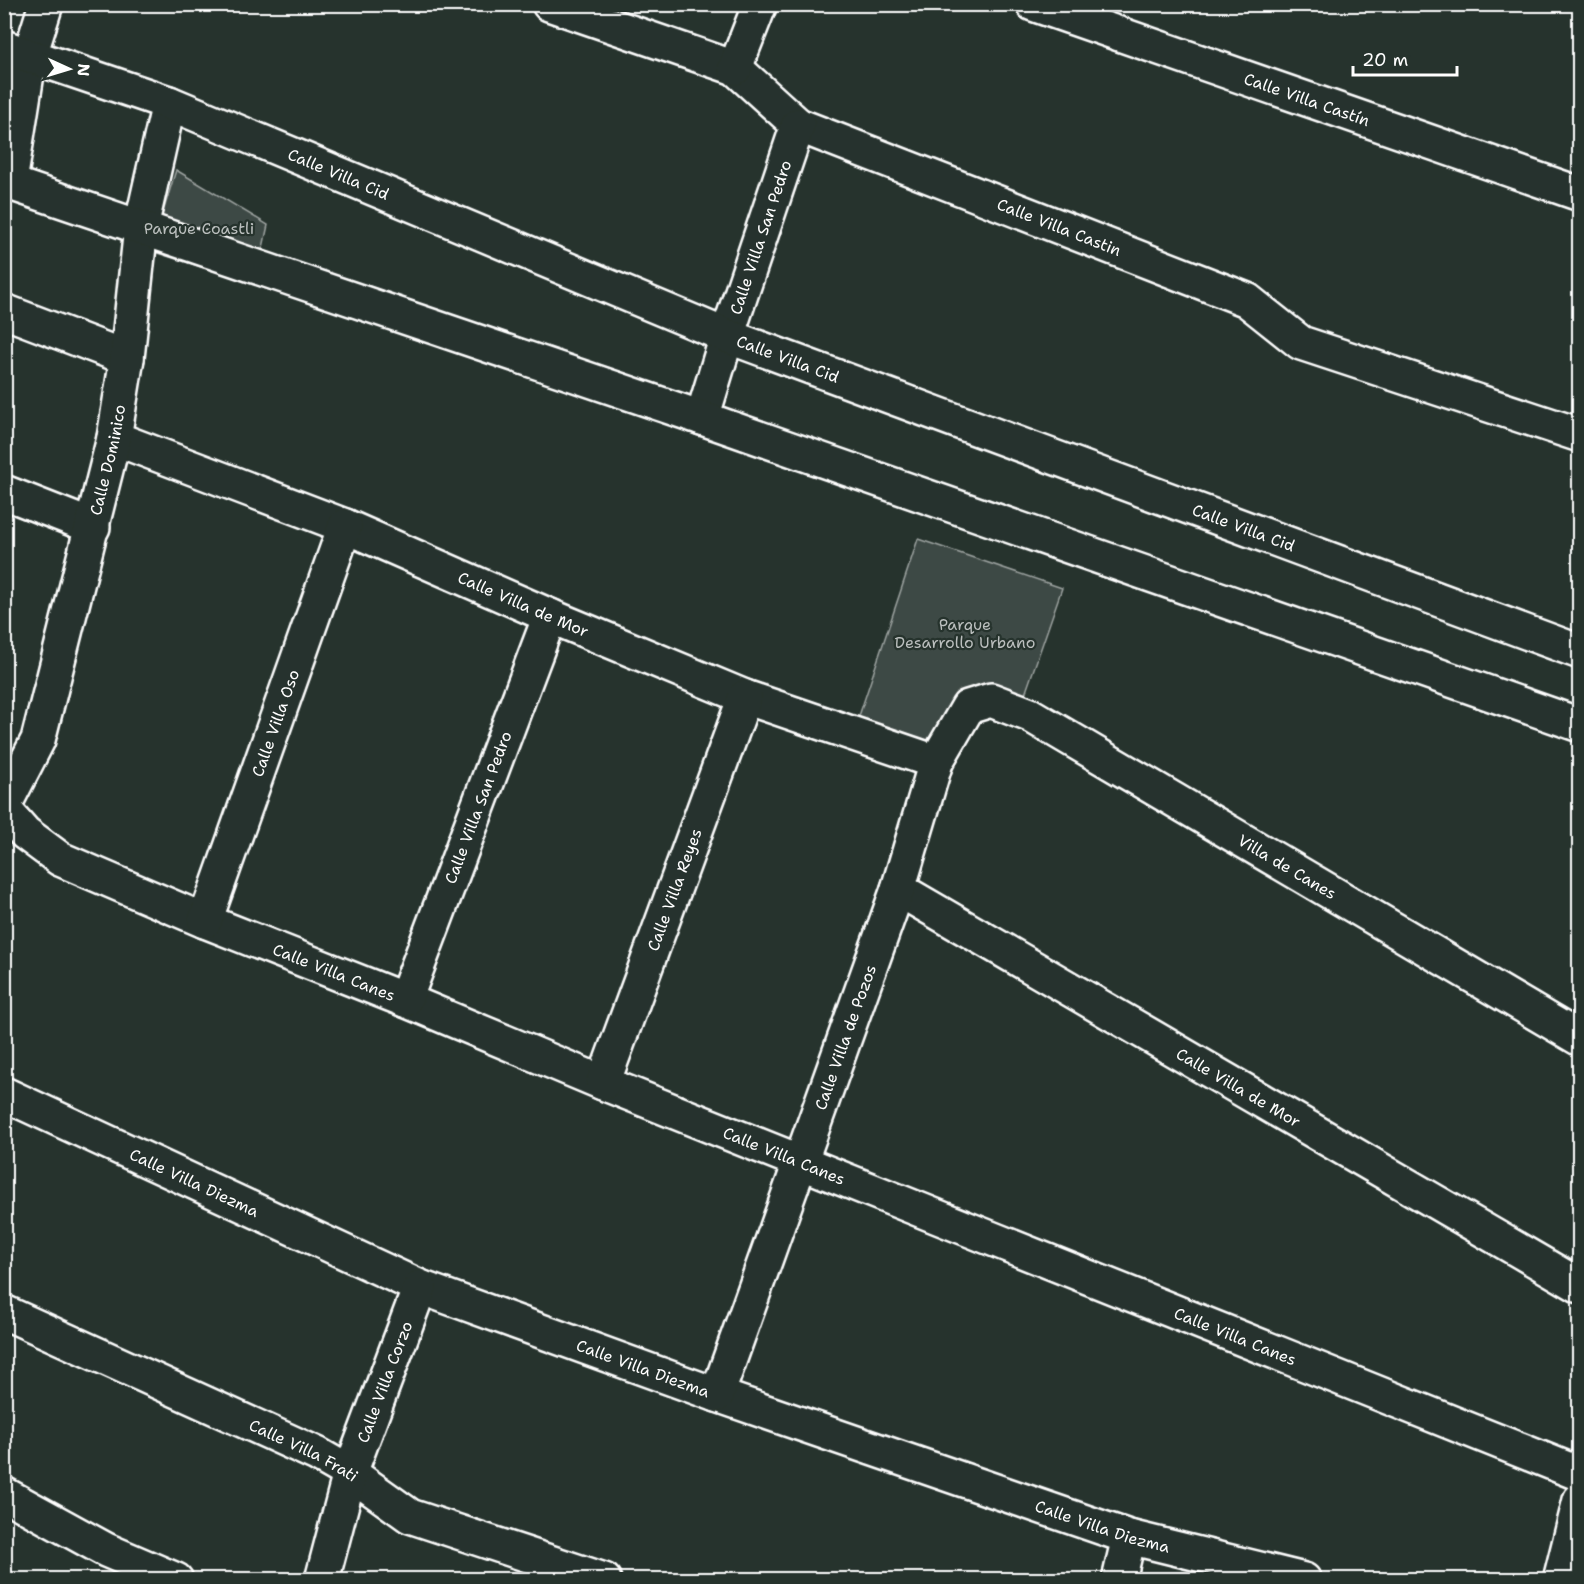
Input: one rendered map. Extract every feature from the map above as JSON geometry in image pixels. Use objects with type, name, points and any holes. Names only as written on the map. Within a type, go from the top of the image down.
[{"type":"street","points":[[46,4],[17,51],[7,181],[702,418],[1580,725]]},
{"type":"street","name":"Calle Villa Castin","points":[[549,4],[735,68],[798,125],[1247,300],[1301,343],[1580,435]]},
{"type":"street","points":[[735,68],[760,4]]},
{"type":"street","name":"Calle Villa Castín","points":[[1033,4],[1580,194]]},
{"type":"street","name":"Calle Villa Cid","points":[[17,51],[169,103],[728,336],[1580,652]]},
{"type":"street","name":"Calle Dominico","points":[[4,807],[38,740],[114,438],[127,358],[141,227],[169,103]]},
{"type":"street","name":"Calle Villa San Pedro","points":[[702,418],[798,125]]},
{"type":"street","points":[[4,311],[127,358]]},
{"type":"street","name":"Calle Villa de Mor","points":[[114,438],[345,526],[550,616],[745,697],[936,762]]},
{"type":"street","points":[[4,492],[93,527]]},
{"type":"street","name":"Calle Villa Oso","points":[[205,921],[345,526]]},
{"type":"street","name":"Calle Villa San Pedro","points":[[405,1000],[550,616]]},
{"type":"street","name":"Calle Villa Reyes","points":[[603,1083],[745,697]]},
{"type":"street","name":"Calle Villa de Pozos","points":[[717,1395],[898,889],[936,762],[968,707],[991,700]]},
{"type":"street","name":"Villa de Canes","points":[[991,700],[1030,715],[1580,1039]]},
{"type":"street","name":"Calle Villa Canes","points":[[4,807],[25,833],[60,859],[205,921],[1580,1474]]},
{"type":"street","name":"Calle Villa de Mor","points":[[898,889],[1580,1286]]},
{"type":"street","name":"Calle Villa Diezma","points":[[4,1094],[420,1287],[717,1395],[1129,1538],[1304,1580]]},
{"type":"street","name":"Calle Villa Corzo","points":[[322,1580],[350,1473],[420,1287]]},
{"type":"street","name":"Calle Villa Frati","points":[[4,1312],[317,1454],[350,1473],[410,1516],[604,1580]]},
{"type":"street","points":[[4,1494],[106,1550],[176,1580]]},
{"type":"street","points":[[1560,1580],[1580,1500]]},
{"type":"street","points":[[1119,1580],[1129,1538]]},
{"type":"green space","name":"Parque Coastli","points":[[176,170],[268,225],[255,284],[151,251]]},
{"type":"green space","name":"Parque Desarrollo Urbano","points":[[918,539],[1062,588],[1014,726],[979,707],[947,784],[850,743]]}]
